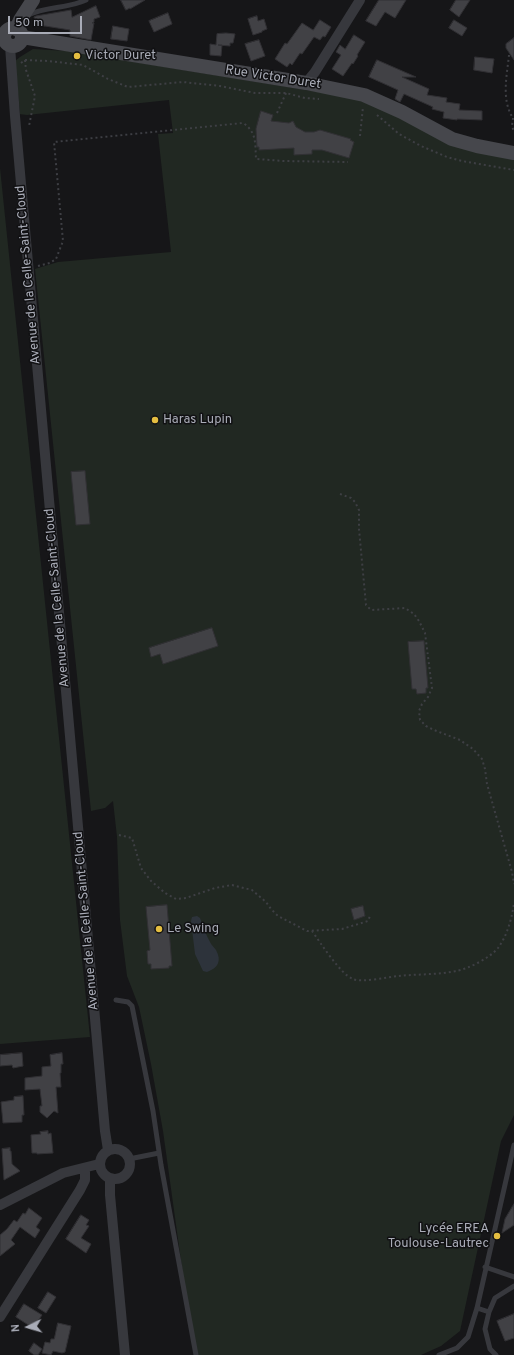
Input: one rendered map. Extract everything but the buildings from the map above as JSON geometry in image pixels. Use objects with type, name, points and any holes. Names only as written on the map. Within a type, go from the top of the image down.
[{"type":"street","points":[[306,83],[315,72],[360,0]]},
{"type":"street","points":[[12,33],[29,2]]},
{"type":"street","name":"Avenue de la Celle-Saint-Cloud","points":[[12,33],[12,70],[104,1124],[108,1150]]},
{"type":"street","name":"Rue Victor Duret","points":[[12,33],[288,87],[306,83],[361,104],[402,112],[452,139],[514,153]]},
{"type":"street","points":[[114,1149],[121,1150],[129,1159],[130,1166],[128,1172],[123,1177],[117,1179],[110,1179],[104,1175],[99,1164],[100,1158],[104,1153],[108,1150],[114,1149]]},
{"type":"street","points":[[0,1205],[63,1172],[99,1164]]},
{"type":"street","points":[[0,1317],[80,1190],[85,1180],[85,1168]]},
{"type":"street","points":[[110,1179],[110,1196],[125,1355]]},
{"type":"lane","points":[[12,33],[37,10],[77,4],[86,0]]},
{"type":"lane","points":[[116,1000],[128,1002],[132,1006],[153,1111],[159,1153],[196,1355]]},
{"type":"lane","points":[[439,1355],[457,1348],[468,1337],[514,1145]]},
{"type":"lane","points":[[129,1159],[159,1153]]},
{"type":"lane","points":[[485,1267],[514,1277]]},
{"type":"lane","points":[[496,1355],[490,1349],[485,1329],[489,1312],[495,1298],[514,1286]]},
{"type":"lane","points":[[476,1308],[489,1312]]},
{"type":"path","points":[[509,55],[506,91],[508,109],[514,117],[512,126],[514,132]]},
{"type":"path","points":[[25,60],[26,70],[35,96],[29,126]]},
{"type":"path","points":[[12,70],[25,60],[48,61],[83,65],[108,79],[128,87],[183,82],[220,86],[255,93],[288,87],[305,98],[323,99]]},
{"type":"path","points":[[277,113],[288,87]]},
{"type":"path","points":[[361,104],[366,110]]},
{"type":"path","points":[[360,136],[361,104]]},
{"type":"path","points":[[375,113],[399,134],[421,146],[462,161],[514,170]]},
{"type":"path","points":[[29,267],[41,266],[56,259],[63,241],[54,142],[243,123],[250,127],[254,136],[256,159],[348,162]]},
{"type":"path","points":[[340,494],[351,498],[359,510],[359,529],[366,605],[371,610],[405,608],[414,614],[420,621],[426,633],[432,688],[419,710],[420,720],[426,726],[434,730],[460,740],[473,749],[482,759],[487,784],[514,884]]},
{"type":"path","points":[[119,835],[132,838],[141,868],[151,881],[165,894],[176,899],[186,898],[215,888],[232,885],[238,886],[252,890],[266,902],[270,910],[306,931],[342,929],[368,921],[370,916]]},
{"type":"path","points":[[312,931],[331,957],[346,975],[352,979],[364,981],[380,978],[455,971],[483,960],[497,949],[504,938],[514,903]]},
{"type":"shaded area","points":[[33,49],[67,51],[355,98],[514,158],[514,1115],[501,1141],[460,1331],[441,1346],[421,1355],[196,1355],[193,1347],[163,1131],[139,1007],[127,976],[120,920],[117,837],[113,801],[105,808],[91,811],[35,269],[58,262],[171,252],[158,134],[173,133],[169,100],[27,115],[19,114],[15,61]]},
{"type":"shaded area","points":[[0,168],[90,1037],[0,1044]]},
{"type":"shaded area","points":[[197,916],[200,918],[207,936],[219,958],[218,964],[207,972],[203,971],[195,954],[191,921],[192,917]]},
{"type":"place","name":"Victor Duret","points":[[77,56]]},
{"type":"place","name":"Haras Lupin","points":[[155,420]]},
{"type":"place","name":"Le Swing","points":[[159,929]]},
{"type":"place","name":"Lycée EREA Toulouse-Lautrec","points":[[497,1236]]}]
